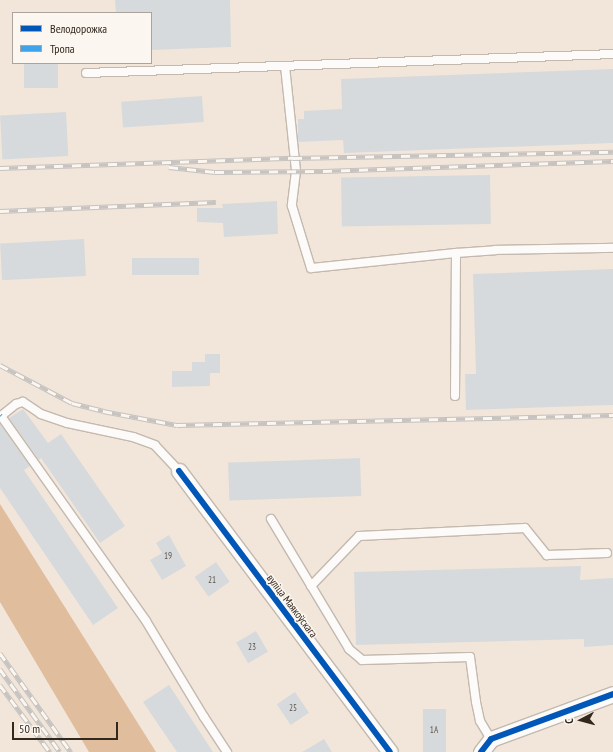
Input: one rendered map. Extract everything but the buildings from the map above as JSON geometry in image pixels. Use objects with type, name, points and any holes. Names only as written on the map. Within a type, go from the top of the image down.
[{"type":"street","name":"вуліца Маякоўскага","points":[[179,471],[390,752]]},
{"type":"street","points":[[481,752],[491,740],[613,694]]},
{"type":"lane","points":[[86,73],[613,54]]},
{"type":"lane","points":[[284,66],[296,171],[292,206],[311,268],[495,250],[613,248]]},
{"type":"lane","points":[[455,396],[456,253]]},
{"type":"lane","points":[[179,471],[155,445],[133,438],[67,423],[41,414],[23,402],[16,404],[1,416],[146,621],[227,752]]},
{"type":"lane","points":[[271,519],[349,649],[362,660],[470,657],[480,721],[491,740]]},
{"type":"lane","points":[[311,586],[359,536],[525,528],[547,555],[607,553]]},
{"type":"shaded area","points":[[0,504],[156,752],[89,752],[0,602]]},
{"type":"railway","points":[[0,168],[293,158],[613,152]]},
{"type":"railway","points":[[169,167],[215,172],[323,171],[613,161]]},
{"type":"railway","points":[[0,211],[216,202]]},
{"type":"railway","points":[[0,365],[72,403],[103,411],[177,425],[613,415]]},
{"type":"railway","points":[[0,653],[71,752]]},
{"type":"railway","points":[[0,669],[60,752]]},
{"type":"railway","points":[[0,685],[50,752]]},
{"type":"cycle path","points":[[179,471],[390,752]]},
{"type":"cycle path","points":[[481,752],[491,739],[613,694]]}]
